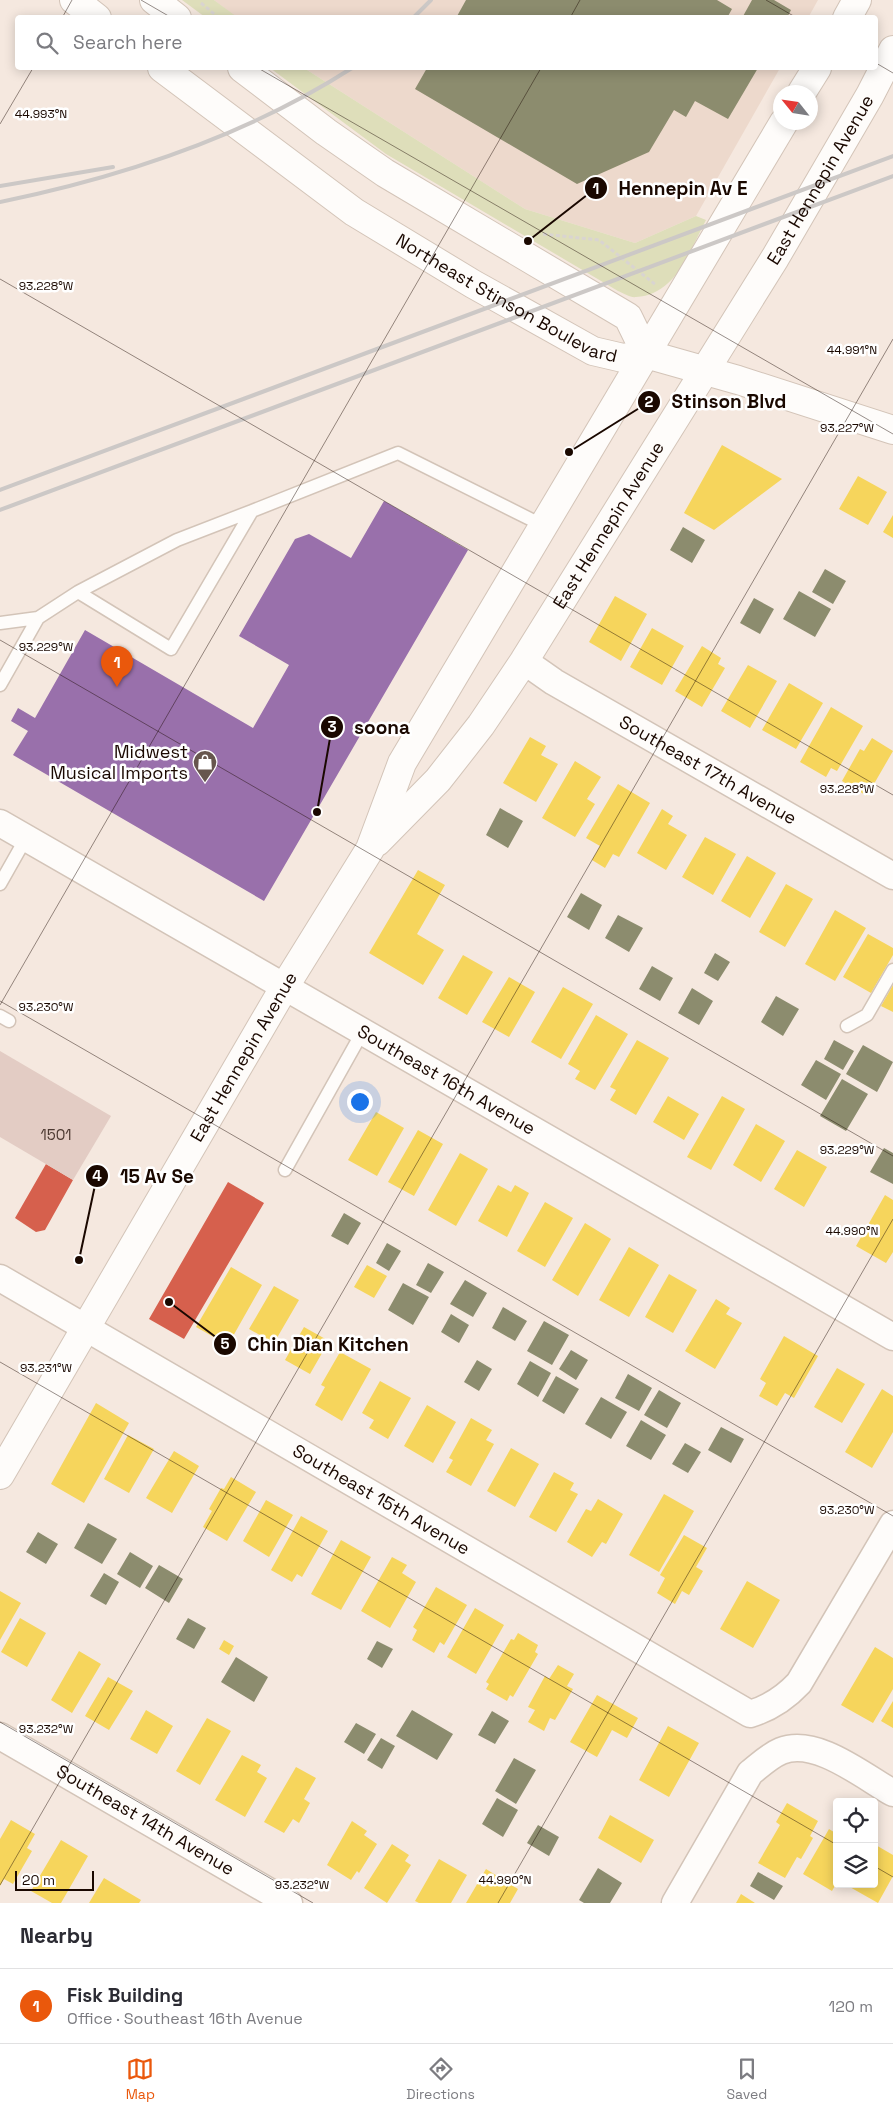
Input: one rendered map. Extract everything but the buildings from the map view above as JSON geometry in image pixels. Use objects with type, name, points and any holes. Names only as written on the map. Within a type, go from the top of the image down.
[{"type":"main road","points":[[74,0],[93,15]]},
{"type":"main road","points":[[154,0],[173,15]]},
{"type":"main road","points":[[849,15],[857,0]]},
{"type":"main road","name":"East Hennepin Avenue","points":[[370,849],[438,780],[481,726],[524,661],[774,258],[870,95],[893,50]]},
{"type":"main road","name":"Northeast Stinson Boulevard","points":[[165,70],[354,212],[473,284],[593,351],[623,358],[646,354],[628,317],[384,173],[245,70]]},
{"type":"main road","points":[[806,85],[816,70]]},
{"type":"main road","name":"East Hennepin Avenue","points":[[0,1475],[286,986],[370,849],[402,763],[779,130]]},
{"type":"main road","points":[[646,354],[704,370],[893,430]]},
{"type":"street","name":"Southeast 17th Avenue","points":[[524,661],[554,682],[893,876]]},
{"type":"street","name":"Southeast 16th Avenue","points":[[0,822],[893,1337]]},
{"type":"street","name":"Southeast 15th Avenue","points":[[0,1278],[750,1714],[764,1710],[785,1698],[799,1683],[893,1524]]},
{"type":"street","name":"Southeast 14th Avenue","points":[[0,1736],[289,1903]]},
{"type":"street","points":[[675,1903],[750,1773],[783,1750],[802,1747],[819,1750],[893,1793]]},
{"type":"lane","points":[[0,623],[38,618],[78,592],[177,540],[398,453],[544,526]]},
{"type":"lane","points":[[78,592],[171,649],[252,511]]},
{"type":"lane","points":[[0,685],[38,618]]},
{"type":"lane","points":[[0,884],[26,838]]},
{"type":"lane","points":[[847,1026],[867,1015],[893,970]]},
{"type":"lane","points":[[285,1170],[363,1031]]},
{"type":"path","points":[[196,0],[216,15]]},
{"type":"path","points":[[533,232],[599,240],[656,285]]},
{"type":"shaded area","points":[[214,0],[818,0],[810,15],[233,15]]},
{"type":"shaded area","points":[[307,70],[779,70],[696,216],[635,243],[525,209]]},
{"type":"green space","points":[[182,0],[214,0],[234,15],[202,15]]},
{"type":"green space","points":[[273,70],[307,70],[525,209],[635,243],[696,216],[706,220],[687,257],[672,280],[650,294],[636,297],[629,296],[386,154]]},
{"type":"railway","points":[[416,15],[431,0]]},
{"type":"railway","points":[[0,202],[92,180],[182,151],[226,134],[269,114],[349,70]]},
{"type":"railway","points":[[0,490],[893,156]]},
{"type":"railway","points":[[0,186],[113,167]]},
{"type":"railway","points":[[0,510],[893,176]]},
{"type":"place","name":"Hennepin Av E","points":[[528,241]]},
{"type":"place","name":"Stinson Blvd","points":[[569,452]]},
{"type":"place","name":"Fisk Building","points":[[117,687]]},
{"type":"place","name":"Midwest Musical Imports","points":[[205,783]]},
{"type":"place","name":"soona","points":[[317,812]]},
{"type":"place","name":"15 Av Se","points":[[79,1260]]},
{"type":"place","name":"Chin Dian Kitchen","points":[[169,1302]]}]
